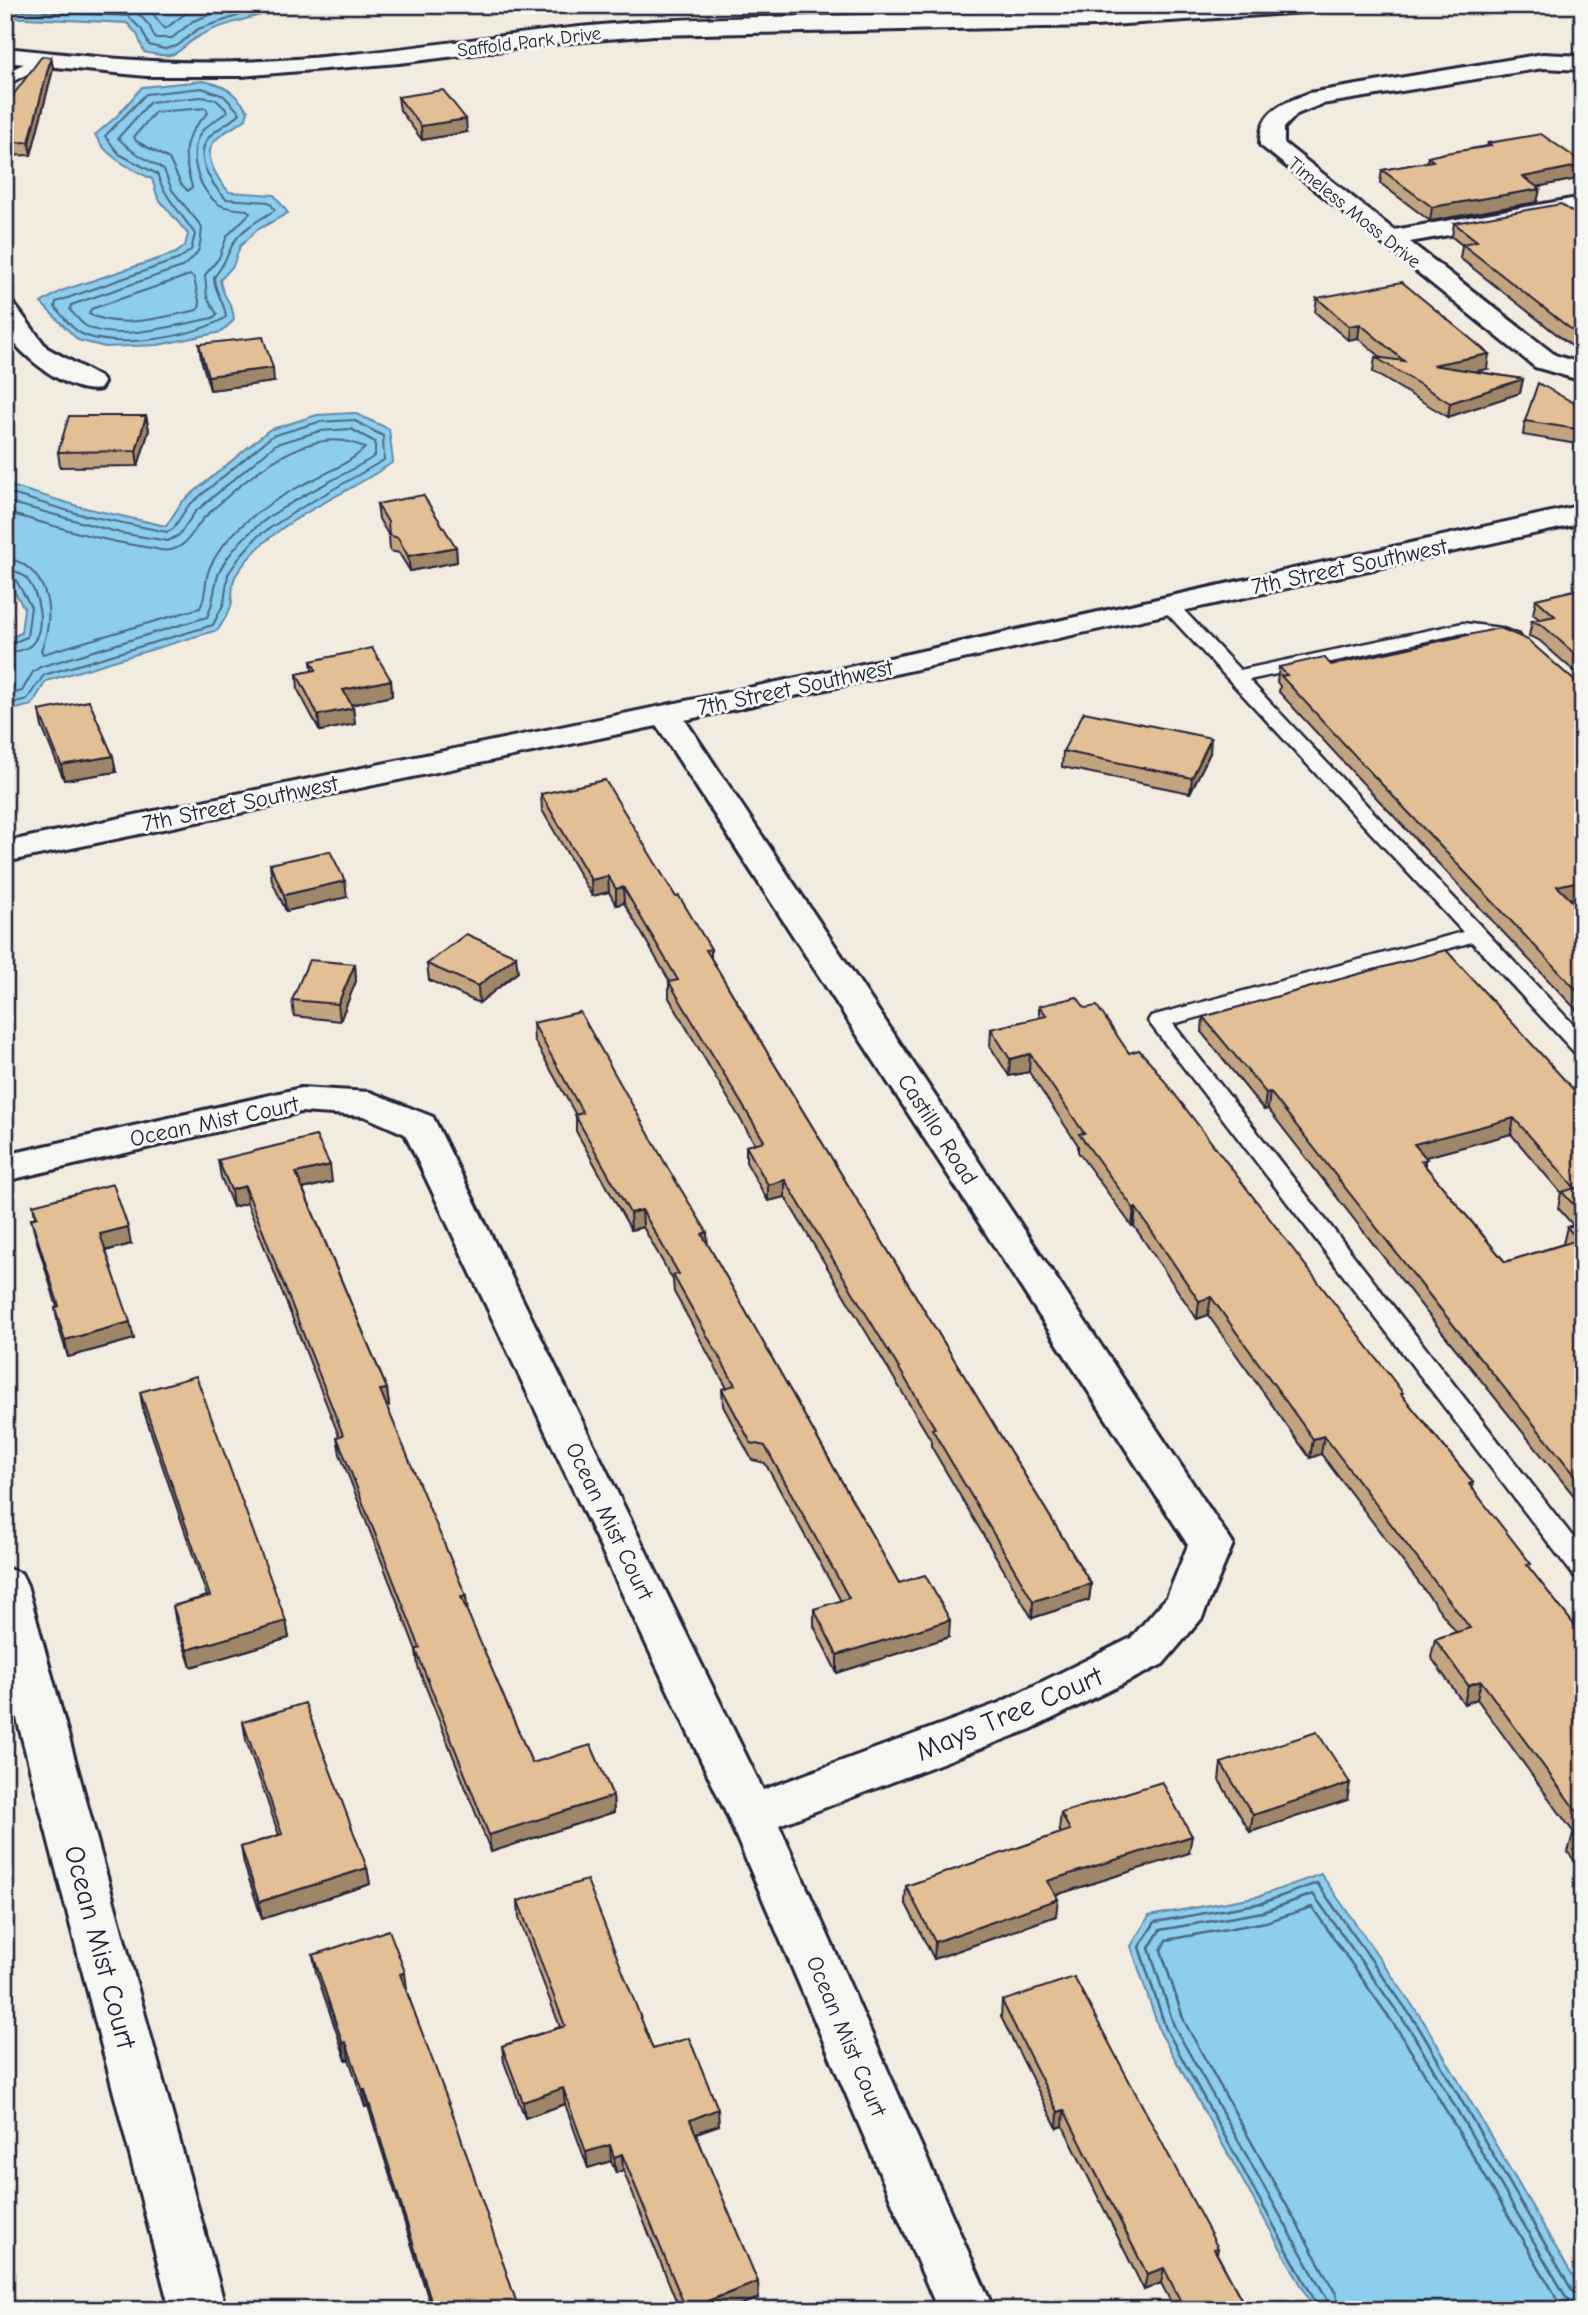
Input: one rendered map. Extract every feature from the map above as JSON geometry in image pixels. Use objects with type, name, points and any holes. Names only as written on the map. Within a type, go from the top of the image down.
[{"type":"street","name":"Saffold Park Drive","points":[[5,55],[146,69],[241,69],[399,57],[560,36],[654,28],[1095,19],[1305,5]]},
{"type":"street","name":"Timeless Moss Drive","points":[[1583,63],[1543,61],[1317,98],[1289,109],[1272,126],[1272,145],[1389,238],[1545,361],[1583,373]]},
{"type":"street","points":[[1389,238],[1583,204]]},
{"type":"street","points":[[5,310],[37,354],[90,383]]},
{"type":"street","name":"7th Street Southwest","points":[[5,852],[665,714],[1583,514]]},
{"type":"street","name":"Castillo Road","points":[[665,714],[1211,1545]]},
{"type":"street","name":"Ocean Mist Court","points":[[5,1168],[301,1100],[370,1104],[420,1126],[751,1815],[966,2310]]},
{"type":"street","name":"Mays Tree Court","points":[[751,1815],[1015,1716],[1147,1651],[1186,1606],[1211,1545]]},
{"type":"street","name":"Ocean Mist Court","points":[[5,1585],[198,2310]]},
{"type":"lane","points":[[5,82],[13,74],[44,59]]},
{"type":"lane","points":[[1169,605],[1583,1048]]},
{"type":"lane","points":[[1236,677],[1463,628],[1494,632],[1531,646]]},
{"type":"lane","points":[[1477,934],[1159,1021],[1583,1569]]},
{"type":"water","points":[[5,5],[333,5],[276,12],[232,23],[206,33],[172,55],[165,55],[144,52],[137,34],[127,23],[5,17]]},
{"type":"water","points":[[202,81],[229,90],[248,111],[246,119],[220,136],[211,148],[211,162],[221,182],[229,192],[274,195],[288,213],[257,230],[240,246],[233,266],[220,280],[234,320],[221,332],[158,345],[105,347],[78,340],[41,303],[61,291],[176,253],[185,246],[188,234],[158,198],[152,179],[113,156],[95,135],[117,116],[142,87]]},
{"type":"water","points":[[354,413],[389,429],[393,462],[288,524],[251,555],[234,579],[231,606],[218,630],[46,681],[32,705],[5,712],[5,640],[21,633],[24,608],[10,584],[5,583],[5,484],[81,507],[166,526],[182,502],[269,430],[317,415]]},
{"type":"water","points":[[1321,1874],[1424,2022],[1583,2294],[1583,2310],[1315,2310],[1160,2032],[1131,1946],[1149,1916],[1260,1896]]},
{"type":"building","points":[[42,56],[51,57],[29,142],[5,143],[5,106]]},
{"type":"building","points":[[443,90],[466,119],[421,126],[398,97]]},
{"type":"building","points":[[1541,134],[1583,165],[1523,177],[1540,189],[1432,207],[1382,170],[1433,161],[1428,157],[1445,153],[1491,146],[1488,143]]},
{"type":"building","points":[[1561,204],[1583,220],[1583,337],[1462,244],[1477,241],[1454,223]]},
{"type":"building","points":[[1402,282],[1489,354],[1432,365],[1523,379],[1450,403],[1375,357],[1404,361],[1360,324],[1349,326],[1317,298]]},
{"type":"building","points":[[263,337],[273,368],[208,376],[199,344]]},
{"type":"building","points":[[1538,383],[1583,408],[1583,430],[1525,421]]},
{"type":"building","points":[[69,416],[146,416],[136,451],[58,452]]},
{"type":"building","points":[[423,495],[456,547],[408,556],[398,538],[389,535],[388,522],[377,504]]},
{"type":"building","points":[[1583,588],[1583,661],[1542,625],[1532,621],[1555,616],[1536,599]]},
{"type":"building","points":[[1500,628],[1528,640],[1577,683],[1583,684],[1583,880],[1557,886],[1583,912],[1583,997],[1281,676],[1287,675],[1279,667],[1324,657],[1331,665]]},
{"type":"building","points":[[372,648],[391,680],[343,690],[353,708],[318,715],[297,674],[316,670],[311,661]]},
{"type":"building","points":[[89,701],[113,756],[61,765],[39,711]]},
{"type":"building","points":[[1084,712],[1211,738],[1192,778],[1063,751]]},
{"type":"building","points":[[605,780],[676,897],[679,896],[711,949],[706,950],[773,1062],[1091,1584],[1033,1601],[932,1429],[935,1428],[785,1180],[768,1185],[746,1146],[764,1141],[669,982],[678,980],[623,887],[616,889],[608,876],[591,880],[541,794]]},
{"type":"building","points":[[330,851],[345,881],[284,895],[270,864]]},
{"type":"building","points":[[466,934],[516,956],[478,986],[427,964]]},
{"type":"building","points":[[1446,950],[1583,1100],[1583,1215],[1562,1192],[1575,1188],[1514,1118],[1414,1144],[1427,1159],[1421,1161],[1505,1262],[1578,1240],[1567,1227],[1583,1223],[1583,1485],[1270,1092],[1266,1093],[1203,1017]]},
{"type":"building","points":[[309,960],[355,964],[338,1004],[292,1000]]},
{"type":"building","points":[[1077,997],[1085,1008],[1097,1006],[1129,1053],[1139,1050],[1150,1062],[1403,1393],[1401,1394],[1473,1482],[1469,1484],[1531,1564],[1527,1565],[1583,1636],[1583,1820],[1481,1681],[1468,1685],[1435,1639],[1470,1628],[1324,1436],[1313,1439],[1211,1297],[1199,1301],[1136,1208],[1134,1209],[1079,1134],[1084,1133],[1030,1054],[1010,1059],[991,1029],[1047,1016],[1039,1006]]},
{"type":"building","points":[[580,1012],[707,1232],[702,1234],[899,1583],[925,1575],[950,1620],[837,1655],[814,1609],[849,1598],[765,1446],[751,1443],[722,1389],[735,1385],[673,1275],[679,1274],[642,1210],[630,1213],[575,1115],[583,1113],[533,1023]]},
{"type":"building","points":[[316,1136],[330,1165],[296,1173],[387,1389],[380,1390],[466,1596],[461,1597],[532,1763],[591,1745],[613,1796],[489,1835],[416,1650],[420,1648],[337,1437],[343,1435],[245,1186],[231,1190],[218,1160]]},
{"type":"building","points":[[113,1184],[128,1227],[100,1234],[130,1322],[65,1340],[55,1308],[59,1306],[31,1219],[37,1217],[33,1205]]},
{"type":"building","points":[[196,1376],[286,1621],[187,1650],[173,1606],[210,1596],[140,1392]]},
{"type":"building","points":[[305,1703],[367,1868],[259,1902],[241,1847],[282,1834],[243,1722]]},
{"type":"building","points":[[1317,1732],[1350,1783],[1253,1815],[1221,1763]]},
{"type":"building","points":[[1162,1782],[1192,1836],[1047,1881],[1058,1899],[935,1942],[906,1886],[1070,1830],[1061,1813]]},
{"type":"building","points":[[1583,1830],[1583,1847],[1573,1834]]},
{"type":"building","points":[[587,1880],[653,2049],[689,2038],[718,2109],[690,2120],[758,2282],[686,2309],[622,2154],[614,2157],[610,2145],[586,2152],[563,2088],[523,2102],[502,2046],[565,2026],[518,1901]]},
{"type":"building","points":[[389,1930],[405,1972],[400,1974],[455,2120],[519,2310],[434,2310],[365,2090],[363,2091],[346,2042],[343,2044],[313,1955]]},
{"type":"building","points":[[1074,1977],[1218,2248],[1214,2249],[1247,2310],[1185,2310],[1164,2268],[1147,2274],[1064,2110],[1058,2112],[1002,2001]]}]
